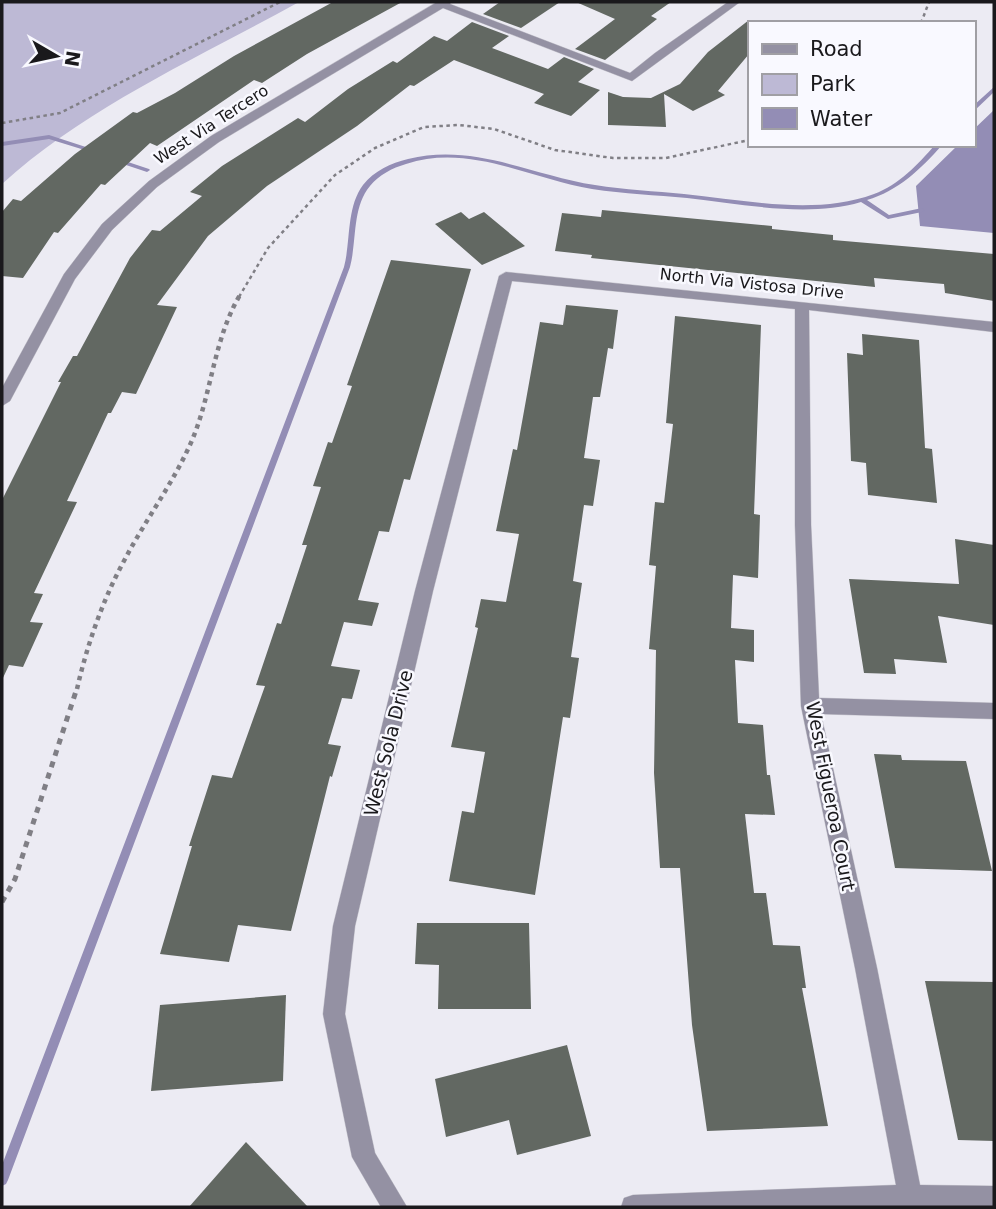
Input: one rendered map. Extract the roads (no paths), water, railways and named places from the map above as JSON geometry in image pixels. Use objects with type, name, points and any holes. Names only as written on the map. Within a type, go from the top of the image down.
[{"type":"street","points":[[444,3],[632,78],[659,55],[735,2]]},
{"type":"street","name":"West Via Tercero","points":[[2,401],[69,277],[107,227],[153,184],[215,139],[444,3]]},
{"type":"street","name":"North Via Vistosa Drive","points":[[506,276],[994,327]]},
{"type":"street","name":"West Sola Drive","points":[[395,1207],[364,1157],[334,1014],[344,926],[424,591],[506,276]]},
{"type":"street","name":"West Figueroa Court","points":[[802,305],[803,525],[810,706],[863,955],[910,1198]]},
{"type":"street","points":[[810,706],[994,711]]},
{"type":"street","points":[[633,1207],[994,1198]]},
{"type":"water","points":[[994,110],[994,233],[920,226],[916,186],[956,147],[975,147],[975,128]]},
{"type":"waterway","points":[[975,108],[994,89]]},
{"type":"waterway","points":[[2,144],[49,137],[93,151]]},
{"type":"waterway","points":[[862,200],[896,185],[937,147]]},
{"type":"waterway","points":[[2,1180],[347,267],[357,204],[366,186],[374,177],[406,161],[454,156],[497,162],[567,182],[610,190],[807,207],[832,206],[862,200]]},
{"type":"waterway","points":[[119,161],[147,170]]},
{"type":"waterway","points":[[862,200],[888,217],[922,210]]}]
